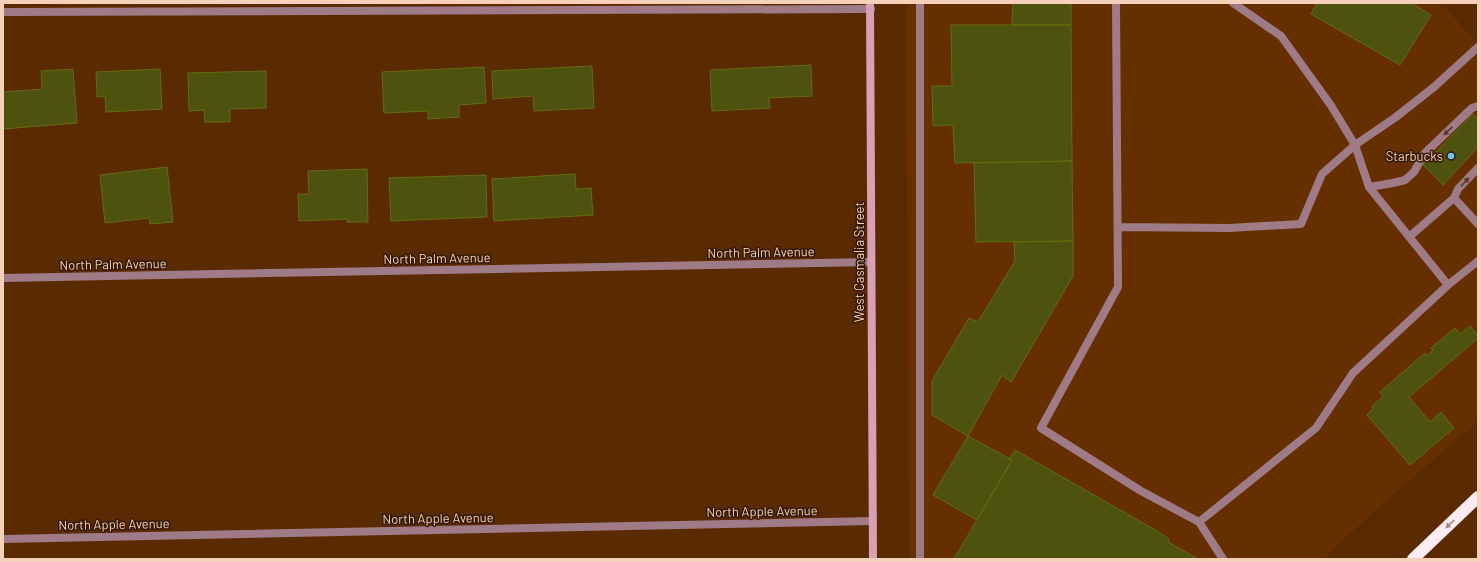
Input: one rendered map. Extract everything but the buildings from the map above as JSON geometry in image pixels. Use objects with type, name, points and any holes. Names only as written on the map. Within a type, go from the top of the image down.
[{"type":"highway","points":[[1413,559],[1478,498]]},
{"type":"street","points":[[920,3],[920,559]]},
{"type":"street","points":[[1116,3],[1119,227],[1118,287],[1041,428],[1141,491],[1199,522],[1223,559]]},
{"type":"street","points":[[1233,3],[1281,36],[1330,104],[1355,145],[1369,187],[1448,285]]},
{"type":"street","points":[[3,12],[870,6]]},
{"type":"street","name":"West Casmalia Street","points":[[870,6],[873,559]]},
{"type":"street","points":[[1119,227],[1229,228],[1301,224],[1322,174],[1355,145],[1434,87],[1478,47]]},
{"type":"street","points":[[1369,187],[1406,180],[1414,172],[1424,154],[1472,108],[1478,106]]},
{"type":"street","points":[[1409,236],[1454,198],[1458,189],[1478,168]]},
{"type":"street","points":[[1454,198],[1478,224]]},
{"type":"street","points":[[1199,522],[1316,428],[1353,373],[1448,285],[1478,261]]},
{"type":"street","name":"North Palm Avenue","points":[[3,278],[871,262]]},
{"type":"street","name":"North Apple Avenue","points":[[3,538],[873,521]]},
{"type":"shaded area","points":[[906,3],[1436,3],[1446,9],[1478,43],[1478,421],[1372,513],[1324,559],[909,559]]},
{"type":"place","name":"Starbucks","points":[[1451,156]]}]
